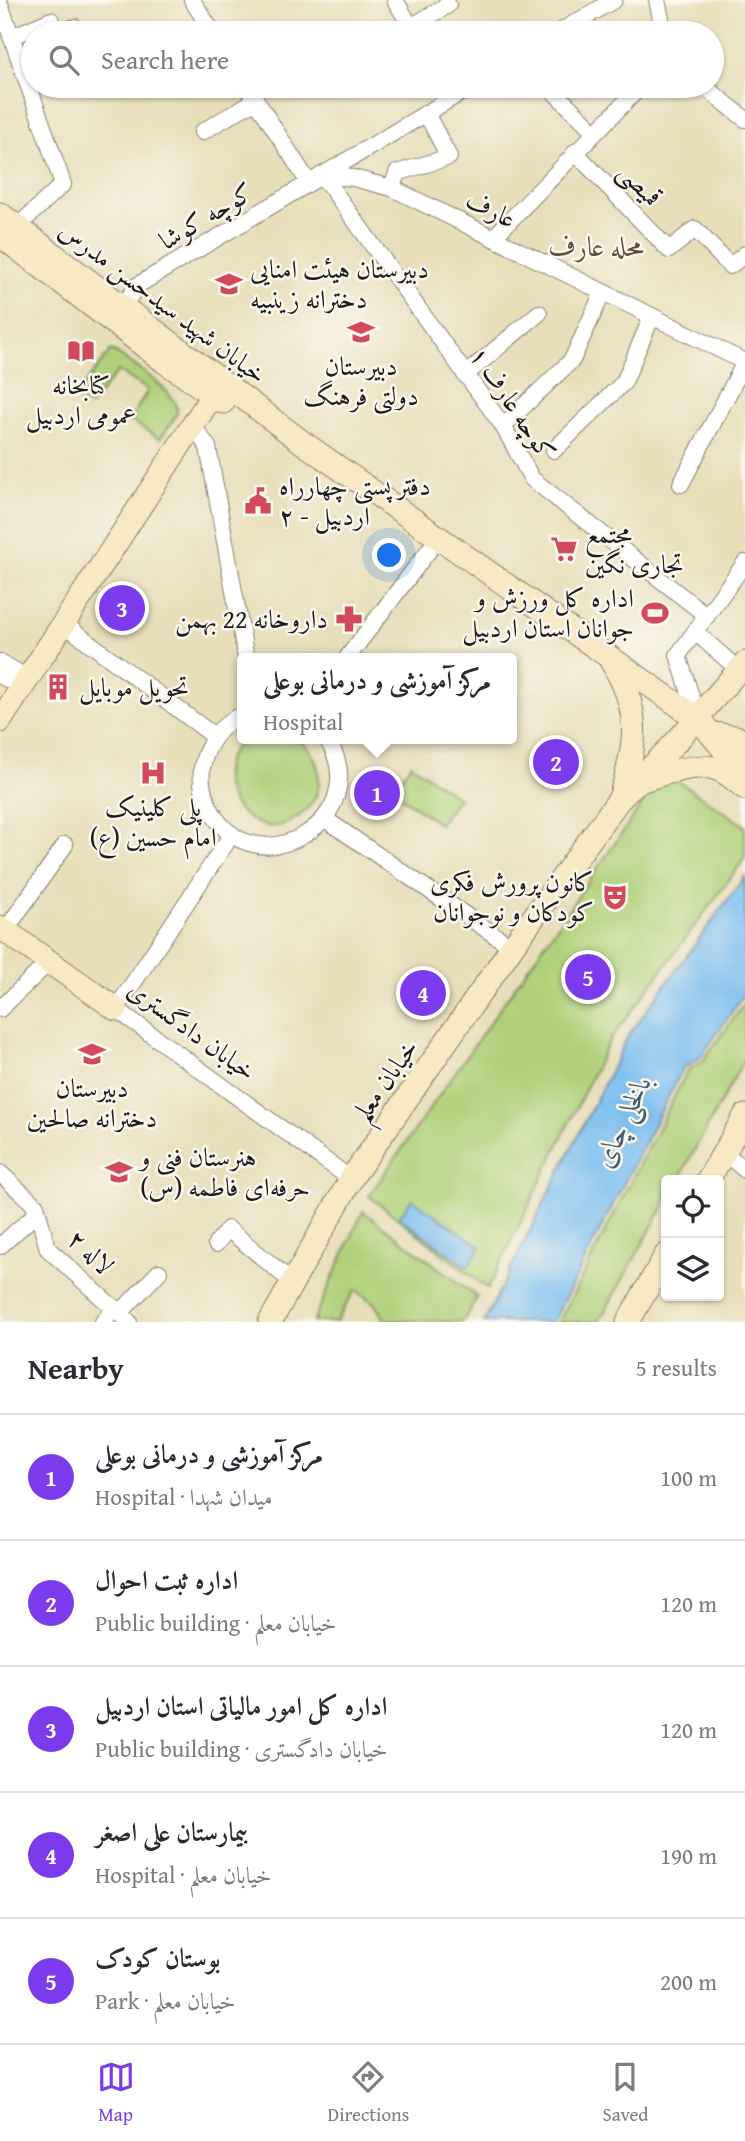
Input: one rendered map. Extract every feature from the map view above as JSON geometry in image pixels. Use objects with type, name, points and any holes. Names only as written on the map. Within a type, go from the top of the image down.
[{"type":"main road","name":"خیابان شهید سیدحسن مدرس","points":[[5,225],[122,307],[217,388],[236,411],[273,437],[292,434]]},
{"type":"main road","name":"خیابان شهید سیدحسن مدرس","points":[[5,225],[164,362],[217,388],[292,434],[705,726]]},
{"type":"main road","points":[[0,720],[172,461],[178,446],[217,388]]},
{"type":"main road","points":[[172,461],[185,452],[215,412],[236,411]]},
{"type":"main road","points":[[607,655],[625,683],[633,722],[633,755],[618,802]]},
{"type":"main road","name":"خیابان معلم","points":[[270,1322],[351,1179],[512,947],[618,802],[705,726],[742,666]]},
{"type":"main road","points":[[705,726],[745,743]]},
{"type":"main road","points":[[705,726],[725,755],[745,769]]},
{"type":"main road","points":[[637,783],[663,773],[707,768],[717,769],[745,788]]},
{"type":"main road","name":"خیابان دادگستری","points":[[2,929],[116,1009]]},
{"type":"main road","points":[[711,1175],[745,1115]]},
{"type":"main road","points":[[628,1322],[661,1264]]},
{"type":"street","points":[[395,0],[407,21]]},
{"type":"street","points":[[578,21],[614,0]]},
{"type":"street","points":[[657,0],[661,21]]},
{"type":"street","points":[[200,3],[208,21]]},
{"type":"street","points":[[0,4],[21,65]]},
{"type":"street","points":[[421,21],[448,5]]},
{"type":"street","points":[[11,37],[21,33]]},
{"type":"street","points":[[5,225],[63,184],[33,98]]},
{"type":"street","name":"کوچه کوشا","points":[[122,307],[138,285],[452,98]]},
{"type":"street","points":[[560,98],[595,132]]},
{"type":"street","points":[[493,238],[629,98]]},
{"type":"street","points":[[719,98],[745,119]]},
{"type":"street","points":[[202,132],[256,100]]},
{"type":"street","name":"کوچه عارف ۱","points":[[256,100],[503,426],[533,479],[707,616]]},
{"type":"street","points":[[392,188],[397,173],[449,157],[426,113]]},
{"type":"street","name":"قمیصی","points":[[575,152],[669,250],[695,229],[730,266],[745,254]]},
{"type":"street","name":"عارف","points":[[315,179],[353,178],[392,188],[745,362]]},
{"type":"street","points":[[503,426],[572,360],[603,292]]},
{"type":"street","points":[[465,375],[539,313]]},
{"type":"street","points":[[554,450],[624,382],[652,316]]},
{"type":"street","points":[[681,484],[745,362]]},
{"type":"street","points":[[198,433],[208,447],[245,653]]},
{"type":"street","points":[[351,653],[439,537]]},
{"type":"street","points":[[705,726],[678,656],[745,563]]},
{"type":"street","points":[[64,624],[214,736]]},
{"type":"street","points":[[695,632],[742,666]]},
{"type":"street","points":[[0,663],[25,683]]},
{"type":"street","points":[[0,675],[25,683]]},
{"type":"street","points":[[237,717],[214,736],[204,756],[201,778],[205,800],[216,819],[232,834],[251,843],[271,846],[301,838],[325,819],[336,797],[340,774],[335,751],[330,744]]},
{"type":"street","points":[[325,819],[512,947]]},
{"type":"street","points":[[116,1009],[232,834]]},
{"type":"street","points":[[2,929],[65,845]]},
{"type":"street","points":[[0,1009],[48,963]]},
{"type":"street","name":"خیابان دادگستری","points":[[116,1009],[351,1179]]},
{"type":"street","points":[[724,1152],[745,1170]]},
{"type":"street","points":[[0,1173],[37,1209],[0,1246]]},
{"type":"street","name":"لاله ۲","points":[[37,1209],[48,1249],[122,1314]]},
{"type":"street","points":[[216,1244],[228,1229],[291,1281]]},
{"type":"street","points":[[103,1322],[122,1314],[159,1272]]},
{"type":"green space","points":[[111,350],[162,387],[176,404],[176,415],[160,439],[130,420],[148,390],[118,371],[90,406],[75,397]]},
{"type":"green space","points":[[241,744],[304,744],[318,767],[319,785],[314,800],[299,816],[280,825],[263,825],[247,817],[234,804],[227,788],[225,770],[231,753]]},
{"type":"green space","points":[[411,764],[458,798],[439,824],[392,790]]},
{"type":"green space","points":[[669,775],[745,826],[745,858],[608,1043],[488,1289],[369,1196],[657,783]]},
{"type":"green space","points":[[745,1003],[745,1058],[681,1175],[661,1175],[661,1211],[599,1322],[559,1322],[688,1070],[702,1062]]},
{"type":"green space","points":[[363,1211],[477,1297],[463,1322],[385,1320],[374,1303],[355,1290],[336,1322],[313,1322]]},
{"type":"water","name":"بالخلی چای","points":[[745,876],[745,993],[700,1058],[683,1068],[553,1322],[484,1322],[628,1036]]},
{"type":"water","points":[[412,1199],[481,1247],[467,1267],[399,1217]]},
{"type":"place","name":"دبیرستان هیئت امنایی دخترانه زینبیه","points":[[229,284]]},
{"type":"place","name":"دبیرستان دولتی فرهنگ","points":[[361,332]]},
{"type":"place","name":"کتابخانه عمومی اردبیل","points":[[81,351]]},
{"type":"place","name":"دفتر پستی چهارراه اردبیل - ۲","points":[[258,501]]},
{"type":"place","name":"مجتمع تجاری نگین","points":[[564,549]]},
{"type":"place","name":"اداره کل امور مالیاتی استان اردبیل","points":[[122,608]]},
{"type":"place","name":"اداره کل ورزش و جوانان استان اردبیل","points":[[655,613]]},
{"type":"place","name":"داروخانه 22 بهمن","points":[[349,619]]},
{"type":"place","name":"تحویل موبایل","points":[[58,687]]},
{"type":"place","name":"اداره ثبت احوال","points":[[556,762]]},
{"type":"place","name":"پلی کلینیک امام حسین (ع)","points":[[153,773]]},
{"type":"place","name":"مرکز آموزشی و درمانی بوعلی","points":[[377,793]]},
{"type":"place","name":"کانون پرورش فکری کودکان و نوجوانان","points":[[615,897]]},
{"type":"place","name":"بوستان کودک","points":[[588,977]]},
{"type":"place","name":"بیمارستان علی اصغر","points":[[423,993]]},
{"type":"place","name":"دبیرستان دخترانه صالحین","points":[[92,1054]]},
{"type":"place","name":"هنرستان فنی و حرفه‌ای فاطمه (س)","points":[[119,1172]]},
{"type":"district","name":"محله عارف","points":[[596,246]]}]
